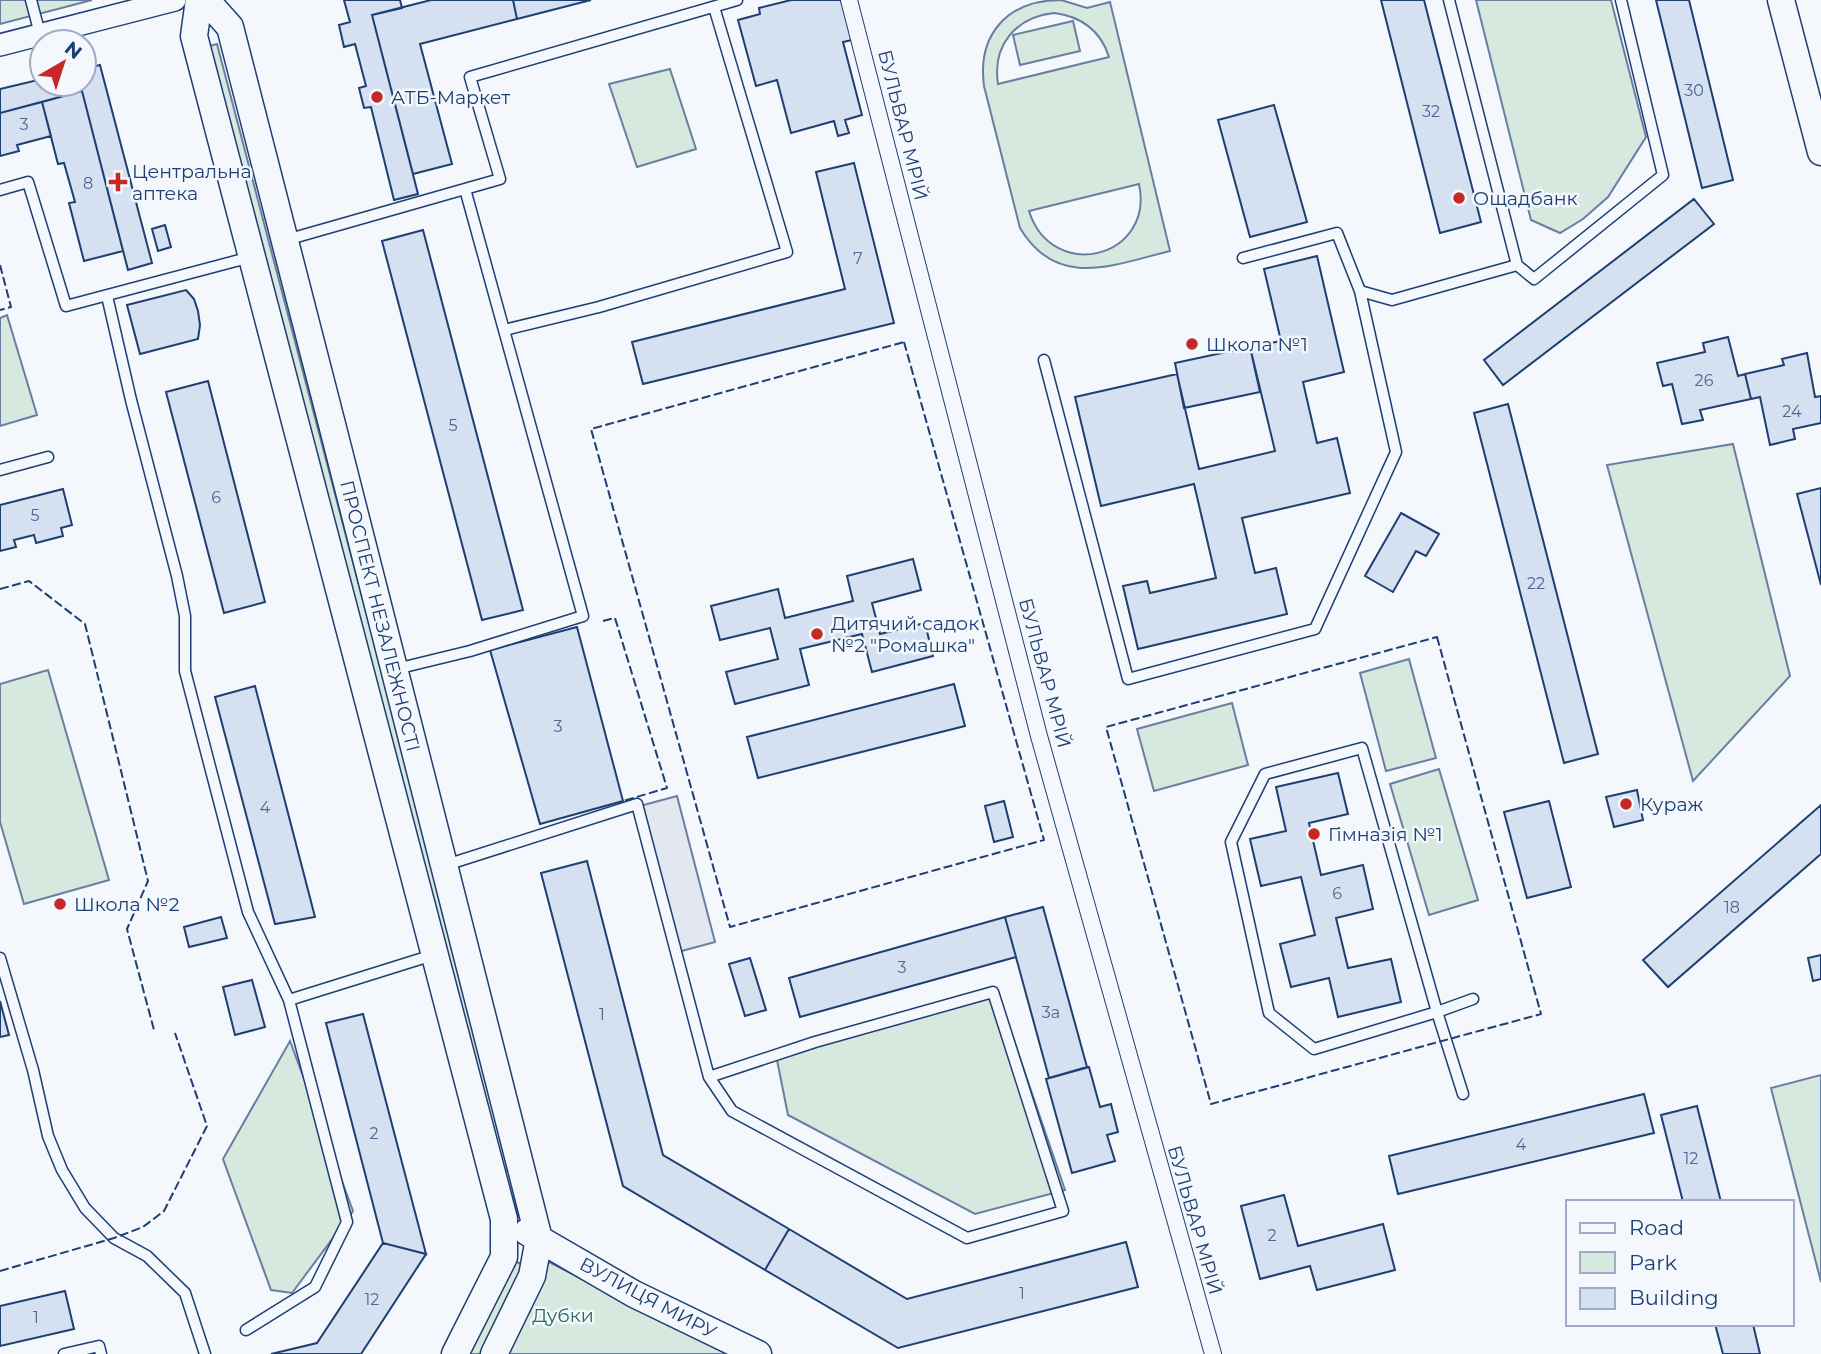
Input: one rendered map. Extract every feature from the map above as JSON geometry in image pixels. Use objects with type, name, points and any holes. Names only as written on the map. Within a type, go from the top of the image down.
[{"type":"street","points":[[64,28],[175,0]]},
{"type":"street","name":"ПРОСПЕКТ НЕЗАЛЕЖНОСТІ","points":[[199,0],[194,36],[505,1219]]},
{"type":"street","name":"ПРОСПЕКТ НЕЗАЛЕЖНОСТІ","points":[[206,0],[230,27],[446,865],[539,1239]]},
{"type":"street","name":"БУЛЬВАР МРІЙ","points":[[849,0],[1039,736],[1213,1354]]},
{"type":"street","points":[[1781,0],[1821,152]]},
{"type":"street","points":[[0,45],[28,37]]},
{"type":"street","points":[[455,1354],[503,1257],[505,1219]]},
{"type":"street","name":"ВУЛИЦЯ МИРУ","points":[[505,1219],[634,1294],[758,1354]]},
{"type":"street","points":[[494,1354],[532,1276],[539,1239]]},
{"type":"lane","points":[[31,0],[38,28]]},
{"type":"lane","points":[[284,240],[500,179],[470,77],[737,0]]},
{"type":"lane","points":[[1449,0],[1517,265],[1534,279],[1663,175],[1621,0]]},
{"type":"lane","points":[[505,330],[599,307],[787,252],[714,6]]},
{"type":"lane","points":[[0,190],[28,182],[66,306],[252,257]]},
{"type":"lane","points":[[394,670],[470,651],[583,616],[465,189]]},
{"type":"lane","points":[[1044,360],[1128,679],[1315,629],[1396,452],[1360,291],[1337,233],[1243,258]]},
{"type":"lane","points":[[1360,291],[1392,300],[1517,265]]},
{"type":"lane","points":[[107,296],[177,576],[184,616],[185,671],[248,912],[289,1000],[347,1222],[315,1287],[246,1330]]},
{"type":"lane","points":[[0,470],[48,457]]},
{"type":"lane","points":[[1463,1094],[1437,1012],[1362,748],[1265,774],[1231,842],[1269,1013],[1314,1049],[1437,1012],[1473,999]]},
{"type":"lane","points":[[446,865],[636,804],[709,1077],[732,1111],[967,1238],[1063,1211],[993,992],[814,1042],[709,1077]]},
{"type":"lane","points":[[289,1000],[435,954]]},
{"type":"lane","points":[[0,958],[33,1070],[48,1136],[62,1170],[85,1208],[114,1238],[147,1256],[185,1293],[205,1354]]},
{"type":"lane","points":[[64,1354],[99,1346],[101,1354]]},
{"type":"green space","points":[[0,0],[92,0],[0,24]]},
{"type":"green space","points":[[1061,0],[1087,8],[1110,2],[1170,251],[1107,266],[1069,266],[1051,260],[1035,247],[1020,228],[984,86],[983,67],[991,36],[1000,23],[1026,6]],"holes":[[[1054,13],[1073,17],[1089,26],[1101,40],[1109,57],[998,84],[999,57],[1010,35],[1028,20]],[[1139,184],[1140,209],[1132,230],[1117,244],[1099,253],[1078,254],[1058,248],[1041,234],[1029,211]]]},
{"type":"green space","points":[[1476,0],[1611,0],[1646,137],[1608,197],[1583,219],[1560,233],[1531,220]]},
{"type":"green space","points":[[1073,21],[1080,51],[1020,65],[1013,35]]},
{"type":"green space","points":[[217,44],[512,1169],[502,1172],[206,47]]},
{"type":"green space","points":[[670,69],[696,149],[637,167],[609,84]]},
{"type":"green space","points":[[7,315],[37,415],[0,426],[0,318]]},
{"type":"green space","points":[[1733,444],[1790,676],[1693,781],[1607,465]]},
{"type":"green space","points":[[1409,659],[1436,758],[1386,771],[1360,673]]},
{"type":"green space","points":[[48,670],[109,880],[24,904],[0,822],[0,684]]},
{"type":"green space","points":[[1232,703],[1248,765],[1154,791],[1137,729]]},
{"type":"green space","points":[[1439,769],[1478,900],[1429,915],[1390,784]]},
{"type":"green space","points":[[996,988],[1065,1190],[975,1214],[788,1115],[776,1055]]},
{"type":"green space","points":[[290,1041],[353,1211],[292,1293],[271,1290],[223,1159]]},
{"type":"green space","points":[[1821,1075],[1821,1282],[1771,1088]]},
{"type":"green space","name":"Дубки","points":[[545,1260],[728,1354],[498,1354]]},
{"type":"green space","points":[[515,1261],[525,1266],[480,1354],[468,1354]]},
{"type":"shaded area","points":[[677,796],[715,942],[678,952],[640,806]]},
{"type":"building","name":"АТБ-Маркет","points":[[344,0],[400,0],[402,8],[372,15],[418,194],[394,200],[371,107],[364,108],[359,88],[366,86],[355,44],[344,47],[339,25],[350,22]]},
{"type":"building","points":[[431,0],[513,0],[517,19],[420,44],[452,164],[413,174],[372,15]]},
{"type":"building","points":[[513,0],[591,0],[517,19]]},
{"type":"building","points":[[791,0],[841,0],[852,40],[843,42],[862,115],[845,120],[849,133],[838,136],[834,121],[791,133],[777,80],[756,86],[738,20],[760,14],[759,8]]},
{"type":"building","points":[[1381,0],[1424,0],[1481,222],[1440,233]]},
{"type":"building","points":[[1656,0],[1689,0],[1733,180],[1702,188]]},
{"type":"building","name":"Центральна аптека","points":[[98,66],[152,263],[128,270],[84,98],[98,98]]},
{"type":"building","name":"Центральна аптека","points":[[28,82],[28,98],[56,98],[0,113],[0,89]]},
{"type":"building","points":[[57,98],[84,98],[123,251],[84,261],[69,203],[75,202],[64,163],[58,164],[42,102]]},
{"type":"building","points":[[42,102],[51,136],[17,145],[19,151],[0,156],[0,113]]},
{"type":"building","points":[[1274,105],[1307,222],[1250,237],[1218,120]]},
{"type":"building","points":[[854,163],[894,323],[643,384],[632,342],[845,289],[816,172]]},
{"type":"building","points":[[1694,199],[1714,224],[1503,385],[1484,360]]},
{"type":"building","points":[[165,225],[171,247],[158,251],[152,229]]},
{"type":"building","points":[[423,230],[523,610],[482,620],[382,241]]},
{"type":"building","points":[[1317,256],[1344,372],[1303,382],[1317,443],[1337,438],[1350,493],[1242,518],[1255,573],[1276,568],[1287,614],[1138,649],[1123,586],[1147,581],[1150,593],[1216,578],[1194,484],[1101,506],[1075,397],[1177,374],[1199,469],[1275,451],[1250,347],[1281,341],[1264,269]]},
{"type":"building","points":[[186,290],[194,299],[198,311],[198,339],[140,354],[127,305]]},
{"type":"building","points":[[1728,337],[1738,376],[1745,374],[1751,399],[1700,410],[1703,420],[1682,424],[1672,384],[1663,386],[1657,363],[1705,352],[1703,343]]},
{"type":"building","points":[[1250,347],[1260,392],[1184,408],[1175,363]]},
{"type":"building","points":[[1807,353],[1815,397],[1821,396],[1821,423],[1793,429],[1795,439],[1770,445],[1760,397],[1751,399],[1745,374],[1784,365],[1782,359]]},
{"type":"building","points":[[208,381],[265,602],[224,613],[166,392]]},
{"type":"building","points":[[1508,404],[1598,754],[1564,763],[1474,413]]},
{"type":"building","points":[[1821,488],[1821,585],[1797,494]]},
{"type":"building","points":[[63,489],[72,525],[61,528],[63,536],[36,543],[34,535],[14,540],[16,547],[0,551],[0,505]]},
{"type":"building","points":[[1401,513],[1439,534],[1426,556],[1416,551],[1393,592],[1365,576]]},
{"type":"building","points":[[913,559],[921,590],[872,603],[880,634],[925,623],[933,656],[872,672],[862,634],[800,649],[809,685],[735,704],[726,672],[778,659],[770,628],[720,640],[711,606],[778,589],[785,618],[853,601],[847,576]]},
{"type":"building","points":[[577,627],[623,801],[540,824],[490,650]]},
{"type":"building","points":[[954,684],[965,726],[758,778],[747,737]]},
{"type":"building","points":[[255,686],[315,917],[275,924],[215,697]]},
{"type":"building","points":[[1338,773],[1348,814],[1309,823],[1321,875],[1363,865],[1373,909],[1336,918],[1348,968],[1391,959],[1401,1002],[1338,1017],[1329,978],[1291,987],[1280,944],[1315,935],[1301,877],[1261,886],[1250,839],[1286,831],[1276,787]]},
{"type":"building","points":[[1637,790],[1643,820],[1614,827],[1606,797]]},
{"type":"building","points":[[1004,801],[1013,837],[994,842],[985,806]]},
{"type":"building","points":[[1549,801],[1571,887],[1527,898],[1504,812]]},
{"type":"building","points":[[1821,805],[1821,854],[1668,987],[1643,960]]},
{"type":"building","points":[[587,861],[663,1155],[789,1229],[765,1270],[623,1186],[541,873]]},
{"type":"building","points":[[1043,907],[1087,1067],[1049,1078],[1005,917]]},
{"type":"building","points":[[221,917],[227,938],[189,947],[184,927]]},
{"type":"building","points":[[1005,917],[1016,957],[800,1017],[789,978]]},
{"type":"building","points":[[1821,955],[1821,979],[1813,981],[1808,958]]},
{"type":"building","points":[[750,958],[766,1010],[745,1016],[729,964]]},
{"type":"building","points":[[252,980],[265,1027],[235,1035],[223,987]]},
{"type":"building","points":[[0,1001],[9,1035],[0,1037]]},
{"type":"building","points":[[363,1014],[426,1254],[383,1243],[326,1023]]},
{"type":"building","points":[[1089,1067],[1100,1107],[1111,1104],[1118,1132],[1107,1135],[1115,1161],[1072,1173],[1046,1079]]},
{"type":"building","points":[[1644,1094],[1654,1133],[1398,1194],[1389,1156]]},
{"type":"building","points":[[1697,1106],[1720,1200],[1682,1200],[1661,1115]]},
{"type":"building","points":[[1284,1195],[1298,1246],[1383,1224],[1395,1270],[1317,1290],[1310,1266],[1260,1279],[1241,1206]]},
{"type":"building","points":[[789,1229],[907,1299],[1126,1242],[1138,1287],[898,1348],[765,1270]]},
{"type":"building","points":[[383,1243],[426,1254],[361,1354],[271,1354],[317,1343]]},
{"type":"building","points":[[65,1291],[74,1329],[0,1346],[0,1306]]},
{"type":"building","points":[[1716,1326],[1753,1326],[1760,1354],[1723,1354]]},
{"type":"fence","points":[[0,265],[11,307],[0,310]]},
{"type":"fence","points":[[904,342],[1044,840],[730,927],[591,429],[904,342]]},
{"type":"fence","points":[[0,589],[29,581],[85,624],[148,881],[127,929],[154,1030]]},
{"type":"fence","points":[[603,621],[615,618],[667,788],[623,801]]},
{"type":"fence","points":[[1437,637],[1541,1014],[1211,1104],[1106,727],[1437,637]]},
{"type":"fence","points":[[0,1271],[114,1238],[143,1227],[164,1211],[207,1126],[175,1033]]},
{"type":"place","name":"АТБ-Маркет","points":[[377,97]]},
{"type":"place","name":"Центральна аптека","points":[[118,182]]},
{"type":"place","name":"Ощадбанк","points":[[1459,198]]},
{"type":"place","name":"Школа №1","points":[[1192,344]]},
{"type":"place","name":"Дитячий садок №2 \"Ромашка\"","points":[[817,634]]},
{"type":"place","name":"Кураж","points":[[1626,804]]},
{"type":"place","name":"Гімназія №1","points":[[1314,834]]},
{"type":"place","name":"Школа №2","points":[[60,904]]}]
